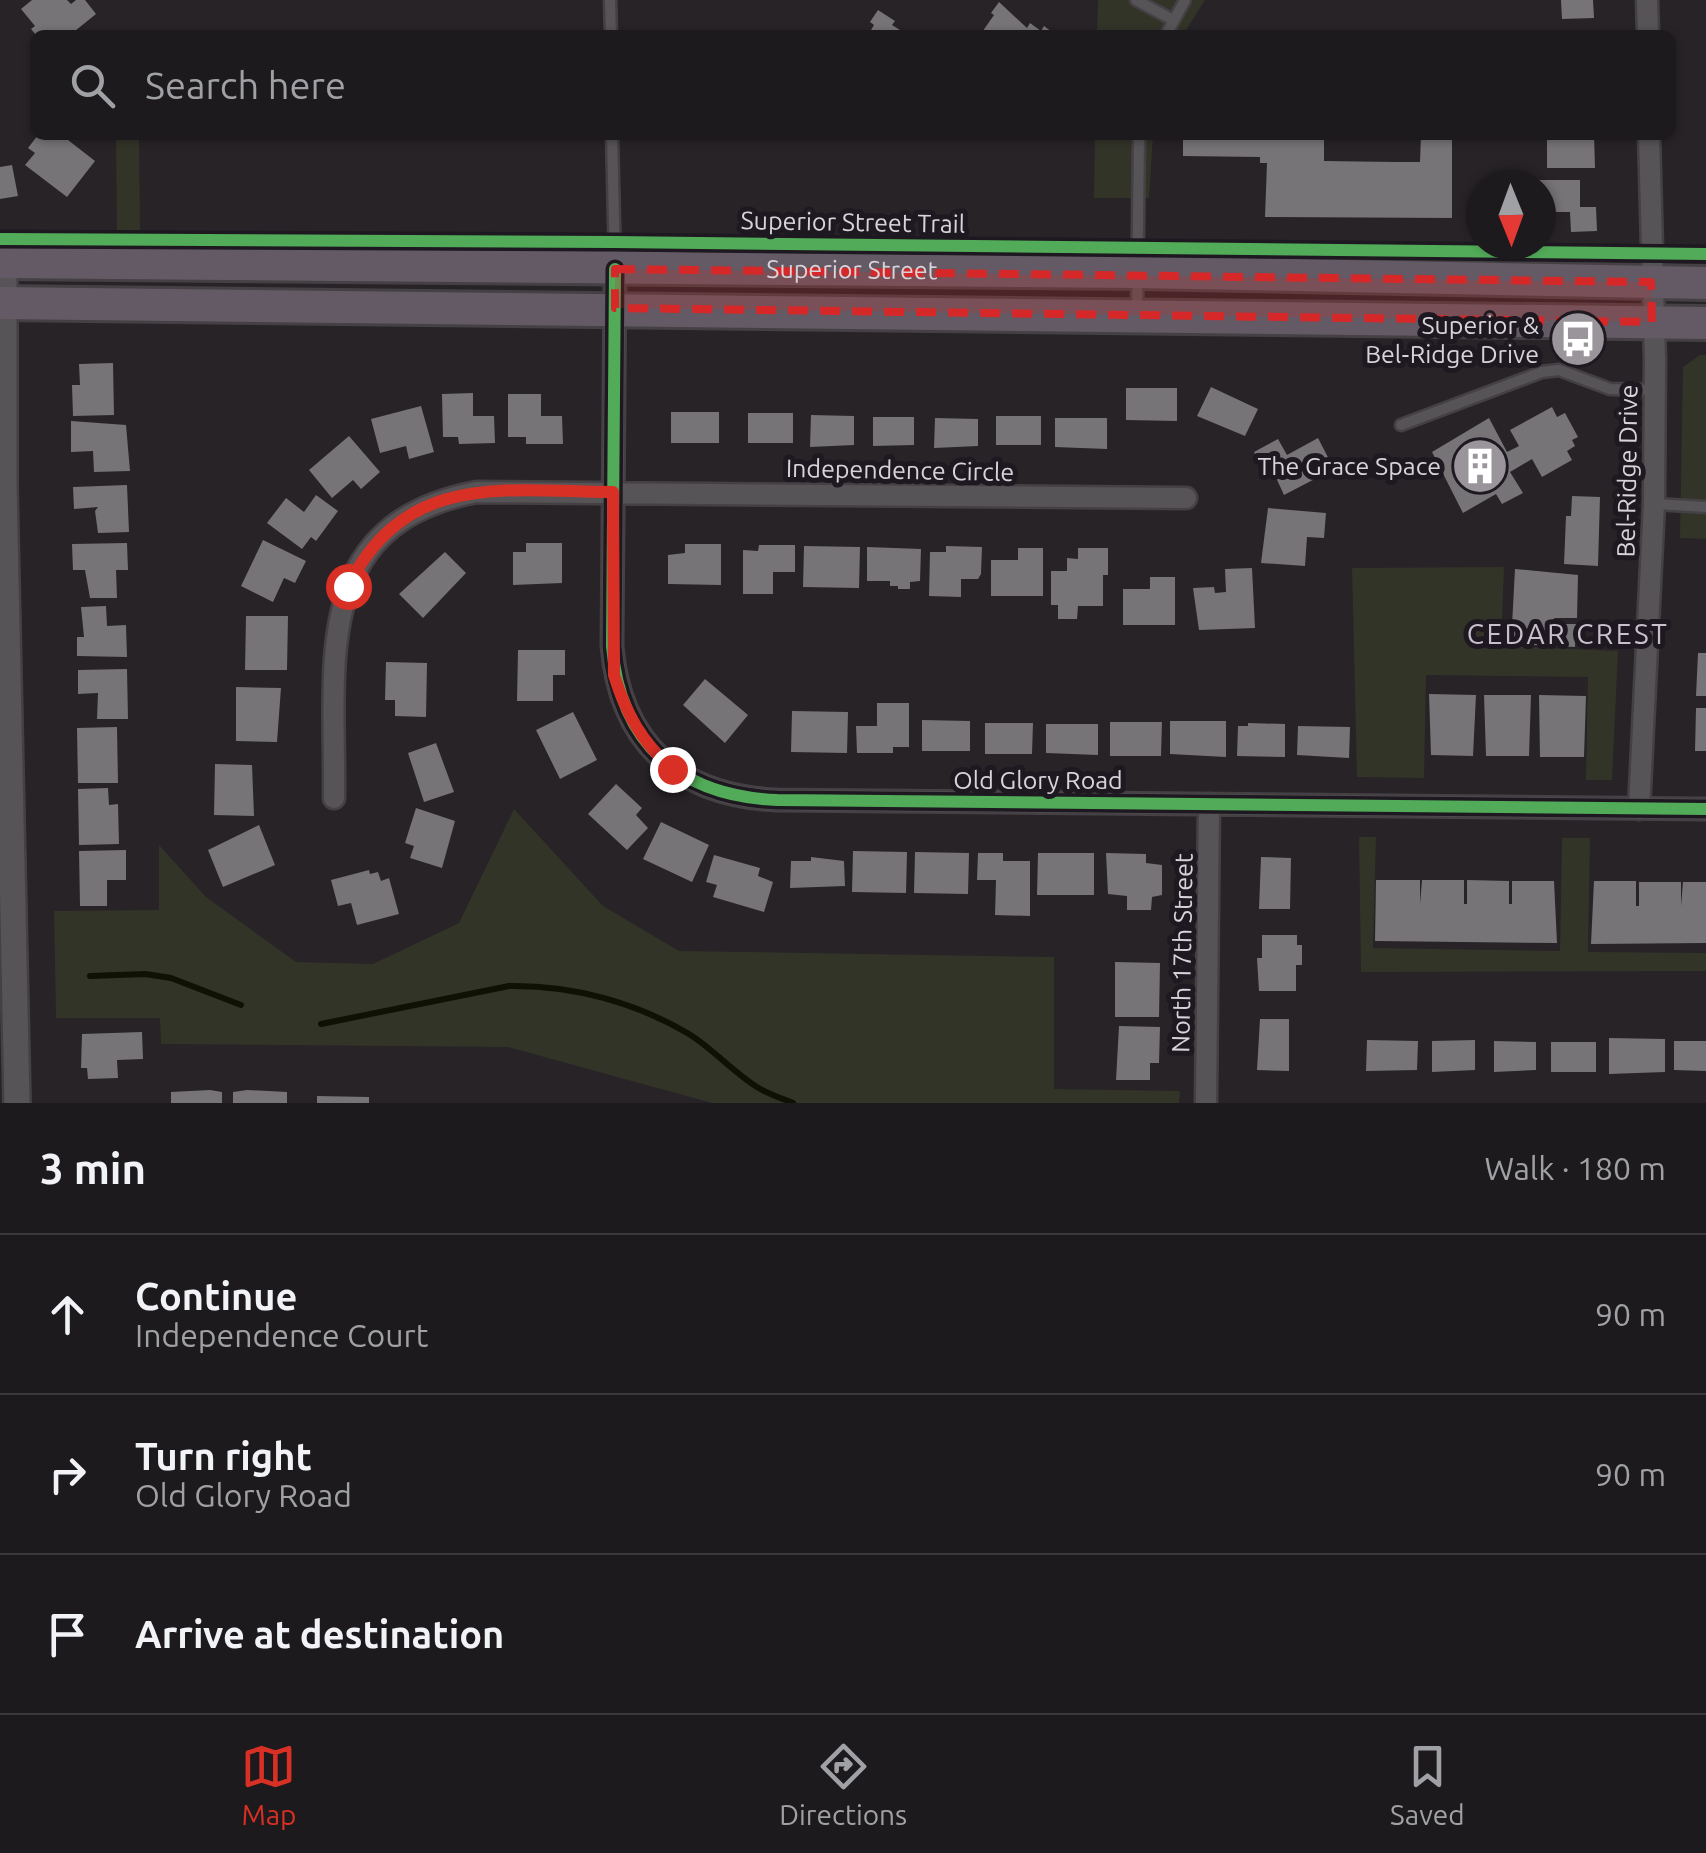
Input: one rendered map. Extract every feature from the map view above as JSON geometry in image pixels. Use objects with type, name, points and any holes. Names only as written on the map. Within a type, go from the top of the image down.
[{"type":"main road","name":"Superior Street","points":[[2,262],[1138,272],[1706,283]]},
{"type":"main road","name":"Superior Street","points":[[2,303],[1706,323]]},
{"type":"street","points":[[1648,0],[1648,30]]},
{"type":"street","name":"Bel-Ridge Drive","points":[[1639,809],[1654,504],[1650,140]]},
{"type":"street","points":[[2,262],[4,775],[17,1103]]},
{"type":"street","name":"Old Glory Road","points":[[615,269],[614,675],[622,703],[652,750],[672,769],[696,783],[722,794],[777,800],[1706,809]]},
{"type":"street","name":"Independence Circle","points":[[334,798],[340,612],[348,586],[377,541],[422,507],[448,497],[477,492],[613,492],[1186,498]]},
{"type":"street","name":"North 17th Street","points":[[1206,1103],[1209,804]]},
{"type":"lane","points":[[610,0],[611,30]]},
{"type":"lane","points":[[1136,0],[1173,20]]},
{"type":"lane","points":[[1168,30],[1186,0]]},
{"type":"lane","points":[[612,140],[615,269]]},
{"type":"lane","points":[[1137,315],[1139,140]]},
{"type":"lane","points":[[1401,425],[1542,372],[1560,370],[1610,389],[1654,390]]},
{"type":"lane","points":[[1654,504],[1706,507]]},
{"type":"highlighted area","points":[[615,269],[1651,282],[1652,322],[615,308]]},
{"type":"green space","points":[[1098,0],[1205,0],[1186,30],[1097,30]]},
{"type":"green space","points":[[116,140],[139,140],[140,231],[117,231]]},
{"type":"green space","points":[[1095,140],[1153,140],[1149,198],[1094,198]]},
{"type":"green space","points":[[1706,355],[1706,539],[1680,538],[1683,367]]},
{"type":"green space","points":[[1504,567],[1501,646],[1618,651],[1612,780],[1586,780],[1588,677],[1426,675],[1424,778],[1357,777],[1352,568]]},
{"type":"green space","points":[[514,809],[603,906],[679,951],[1054,957],[1054,1089],[1180,1091],[1179,1103],[712,1103],[508,1047],[161,1044],[160,1018],[56,1018],[54,911],[159,910],[159,845],[206,897],[296,962],[373,964],[459,923]]},
{"type":"green space","points":[[1359,837],[1376,837],[1373,948],[1560,951],[1562,838],[1590,838],[1588,952],[1706,953],[1706,971],[1361,972]]},
{"type":"building","points":[[32,0],[67,0],[71,4],[85,0],[96,14],[76,30],[32,30],[35,26],[21,9]]},
{"type":"building","points":[[1561,0],[1593,0],[1594,18],[1562,19]]},
{"type":"building","points":[[999,2],[1027,28],[1030,23],[1040,30],[984,30],[994,15],[991,13]]},
{"type":"building","points":[[878,10],[895,21],[892,25],[900,30],[871,30],[874,25],[870,22]]},
{"type":"building","points":[[34,140],[68,140],[95,161],[67,197],[25,165],[35,153],[28,148]]},
{"type":"building","points":[[1183,140],[1324,140],[1324,161],[1420,162],[1421,140],[1452,140],[1452,218],[1265,217],[1267,163],[1260,163],[1260,157],[1183,156]]},
{"type":"building","points":[[1547,140],[1594,140],[1595,168],[1547,168]]},
{"type":"building","points":[[12,165],[18,196],[0,199],[0,167]]},
{"type":"building","points":[[1556,180],[1580,180],[1580,207],[1596,207],[1597,231],[1571,232],[1570,212],[1556,212]]},
{"type":"building","points":[[113,363],[114,415],[73,416],[72,385],[80,385],[79,364]]},
{"type":"building","points":[[1211,387],[1258,409],[1245,436],[1197,416]]},
{"type":"building","points":[[1126,388],[1177,388],[1177,421],[1126,420]]},
{"type":"building","points":[[473,393],[473,416],[494,416],[495,443],[459,444],[458,437],[443,437],[442,394]]},
{"type":"building","points":[[508,394],[541,394],[541,416],[562,416],[563,444],[526,444],[526,437],[508,437]]},
{"type":"building","points":[[421,406],[434,452],[409,459],[406,446],[380,453],[371,419]]},
{"type":"building","name":"The Grace Space","points":[[1552,407],[1557,417],[1565,413],[1578,437],[1572,440],[1575,446],[1567,451],[1572,460],[1542,477],[1532,459],[1510,472],[1523,493],[1502,504],[1496,494],[1463,513],[1432,452],[1489,418],[1507,452],[1519,446],[1510,430]]},
{"type":"building","points":[[671,412],[719,412],[719,443],[671,443]]},
{"type":"building","points":[[748,413],[793,413],[793,443],[748,443]]},
{"type":"building","points":[[811,415],[854,416],[854,445],[810,447]]},
{"type":"building","points":[[996,416],[1041,416],[1041,445],[996,445]]},
{"type":"building","points":[[873,417],[914,417],[914,445],[873,446]]},
{"type":"building","points":[[935,418],[978,419],[978,446],[934,448]]},
{"type":"building","points":[[1055,418],[1107,418],[1107,449],[1055,447]]},
{"type":"building","points":[[71,421],[126,425],[130,471],[94,472],[93,451],[71,452]]},
{"type":"building","points":[[349,436],[380,472],[361,489],[353,480],[332,498],[309,470]]},
{"type":"building","points":[[1318,438],[1334,469],[1284,495],[1273,471],[1266,475],[1254,452],[1278,439],[1287,455]]},
{"type":"building","points":[[127,485],[129,532],[98,533],[98,507],[74,509],[73,487]]},
{"type":"building","points":[[316,495],[338,511],[316,541],[311,537],[302,549],[267,523],[286,498],[304,512]]},
{"type":"building","points":[[1572,496],[1600,497],[1598,566],[1564,564],[1566,516],[1571,516]]},
{"type":"building","points":[[1268,508],[1326,513],[1324,538],[1307,537],[1305,566],[1261,563]]},
{"type":"building","points":[[263,540],[306,561],[295,583],[284,578],[273,602],[241,586]]},
{"type":"building","points":[[127,543],[128,570],[116,570],[117,598],[90,598],[85,570],[73,570],[72,544]]},
{"type":"building","points":[[526,543],[562,543],[562,583],[513,585],[513,552],[526,552]]},
{"type":"building","points":[[685,544],[721,544],[721,585],[668,584],[668,555],[685,553]]},
{"type":"building","points":[[759,545],[795,545],[795,572],[773,572],[773,594],[743,594],[743,550],[758,551]]},
{"type":"building","points":[[804,546],[860,547],[859,588],[803,587]]},
{"type":"building","points":[[946,546],[982,547],[981,574],[978,579],[961,579],[961,597],[929,596],[930,552],[946,552]]},
{"type":"building","points":[[867,547],[921,549],[920,581],[910,582],[910,589],[898,589],[890,586],[890,581],[867,581]]},
{"type":"building","points":[[1018,548],[1043,548],[1043,596],[991,596],[991,560],[1018,560]]},
{"type":"building","points":[[1078,548],[1108,548],[1103,606],[1078,606],[1077,619],[1058,619],[1058,605],[1051,605],[1051,571],[1067,571],[1067,558],[1078,559]]},
{"type":"building","points":[[445,552],[466,573],[423,618],[399,594]]},
{"type":"building","points":[[1252,568],[1255,628],[1199,630],[1193,588],[1214,587],[1215,593],[1226,592],[1225,569]]},
{"type":"building","points":[[1515,569],[1578,575],[1577,618],[1554,618],[1557,624],[1576,624],[1575,647],[1511,644]]},
{"type":"building","points":[[1150,577],[1175,577],[1175,625],[1123,625],[1123,589],[1150,589]]},
{"type":"building","points":[[106,606],[107,626],[126,625],[127,657],[77,656],[77,637],[84,637],[81,607]]},
{"type":"building","points":[[246,616],[288,616],[287,670],[245,670]]},
{"type":"building","points":[[518,650],[565,650],[565,675],[553,675],[553,701],[517,701]]},
{"type":"building","points":[[1698,653],[1706,653],[1706,696],[1696,696]]},
{"type":"building","points":[[386,662],[427,663],[426,717],[395,716],[395,700],[385,700]]},
{"type":"building","points":[[127,669],[128,719],[97,719],[98,693],[78,694],[78,670]]},
{"type":"building","points":[[705,679],[748,715],[725,743],[683,705]]},
{"type":"building","points":[[236,687],[281,688],[277,742],[236,741]]},
{"type":"building","points":[[1429,694],[1476,695],[1473,756],[1431,755]]},
{"type":"building","points":[[1484,695],[1531,695],[1529,756],[1486,756]]},
{"type":"building","points":[[1539,695],[1586,696],[1584,757],[1540,757]]},
{"type":"building","points":[[877,703],[909,703],[909,747],[893,747],[893,753],[857,753],[856,726],[877,726]]},
{"type":"building","points":[[1696,708],[1706,708],[1706,751],[1695,751]]},
{"type":"building","points":[[792,711],[848,712],[847,753],[791,752]]},
{"type":"building","points":[[573,712],[597,760],[560,779],[536,730]]},
{"type":"building","points":[[922,720],[970,721],[970,751],[922,751]]},
{"type":"building","points":[[1170,721],[1226,721],[1226,757],[1170,754]]},
{"type":"building","points":[[1110,722],[1162,722],[1161,756],[1110,756]]},
{"type":"building","points":[[985,723],[1033,723],[1032,754],[985,754]]},
{"type":"building","points":[[1046,724],[1098,724],[1098,755],[1046,753]]},
{"type":"building","points":[[1285,724],[1285,757],[1237,756],[1238,726]]},
{"type":"building","points":[[1298,726],[1350,727],[1349,758],[1297,755]]},
{"type":"building","points":[[117,727],[118,783],[78,783],[77,728]]},
{"type":"building","points":[[436,743],[454,792],[424,802],[408,753]]},
{"type":"building","points":[[215,764],[252,765],[254,816],[214,815]]},
{"type":"building","points":[[616,784],[642,808],[636,815],[648,828],[627,850],[588,814]]},
{"type":"building","points":[[108,788],[109,805],[118,804],[119,844],[79,845],[78,789]]},
{"type":"building","points":[[416,808],[455,821],[442,868],[410,858],[414,846],[405,843]]},
{"type":"building","points":[[661,822],[709,845],[692,882],[643,859]]},
{"type":"building","points":[[259,825],[275,865],[223,887],[208,850]]},
{"type":"building","points":[[126,850],[126,880],[107,880],[107,906],[80,906],[79,851]]},
{"type":"building","points":[[853,851],[907,852],[906,893],[852,892]]},
{"type":"building","points":[[915,852],[969,853],[968,894],[914,893]]},
{"type":"building","points":[[978,853],[1003,853],[1003,861],[1030,861],[1030,916],[995,915],[996,880],[977,880]]},
{"type":"building","points":[[1038,853],[1094,853],[1094,895],[1037,895]]},
{"type":"building","points":[[1106,853],[1146,854],[1146,863],[1162,865],[1162,895],[1152,897],[1151,910],[1127,910],[1127,896],[1108,894]]},
{"type":"building","points":[[714,855],[760,868],[758,876],[773,882],[764,912],[713,897],[717,885],[706,882]]},
{"type":"building","points":[[811,857],[844,861],[845,886],[790,888],[791,861],[811,861]]},
{"type":"building","points":[[1261,857],[1291,858],[1290,909],[1259,909]]},
{"type":"building","points":[[369,870],[370,874],[378,872],[381,881],[389,878],[399,914],[357,925],[351,903],[338,906],[331,880]]},
{"type":"building","points":[[1376,880],[1420,880],[1420,904],[1422,880],[1464,880],[1464,904],[1467,880],[1509,881],[1509,904],[1512,881],[1554,881],[1557,943],[1375,941]]},
{"type":"building","points":[[1594,881],[1636,881],[1636,906],[1639,882],[1681,882],[1681,906],[1683,882],[1706,882],[1706,943],[1591,944]]},
{"type":"building","points":[[1262,935],[1297,935],[1297,945],[1302,945],[1302,965],[1296,965],[1296,991],[1259,991],[1257,958],[1262,958]]},
{"type":"building","points":[[1115,962],[1160,963],[1159,1017],[1115,1017]]},
{"type":"building","points":[[1260,1019],[1289,1019],[1289,1071],[1257,1070]]},
{"type":"building","points":[[1119,1026],[1160,1027],[1159,1063],[1150,1063],[1150,1080],[1116,1080]]},
{"type":"building","points":[[142,1032],[143,1059],[117,1060],[118,1078],[88,1079],[87,1068],[81,1068],[82,1034]]},
{"type":"building","points":[[1609,1038],[1665,1039],[1665,1072],[1609,1074]]},
{"type":"building","points":[[1367,1040],[1418,1041],[1417,1070],[1366,1071]]},
{"type":"building","points":[[1475,1040],[1475,1070],[1432,1072],[1432,1041]]},
{"type":"building","points":[[1494,1041],[1536,1042],[1536,1070],[1494,1072]]},
{"type":"building","points":[[1674,1041],[1706,1041],[1706,1071],[1674,1070]]},
{"type":"building","points":[[1551,1042],[1596,1042],[1596,1072],[1551,1072]]},
{"type":"building","points":[[171,1092],[222,1092],[222,1103],[171,1103]]},
{"type":"building","points":[[233,1092],[287,1092],[287,1103],[233,1103]]},
{"type":"building","points":[[317,1096],[369,1097],[369,1103],[317,1103]]},
{"type":"waterway","points":[[90,976],[145,974],[171,978],[241,1005]]},
{"type":"waterway","points":[[321,1024],[509,986],[579,992],[625,1004],[668,1023],[698,1040],[757,1087],[793,1103]]},
{"type":"cycle path","name":"Superior Street Trail","points":[[0,239],[1706,254]]},
{"type":"cycle path","points":[[615,269],[612,646],[617,681],[642,737],[684,775],[711,788],[777,800],[1706,809]]},
{"type":"place","name":"Superior & Bel‐Ridge Drive","points":[[1578,339]]},
{"type":"place","name":"The Grace Space","points":[[1480,466]]},
{"type":"district","name":"CEDAR CREST","points":[[1568,634]]},
{"type":"route","points":[[348,586],[377,541],[422,507],[448,497],[477,492],[613,492],[614,675],[635,728],[672,769]]}]
